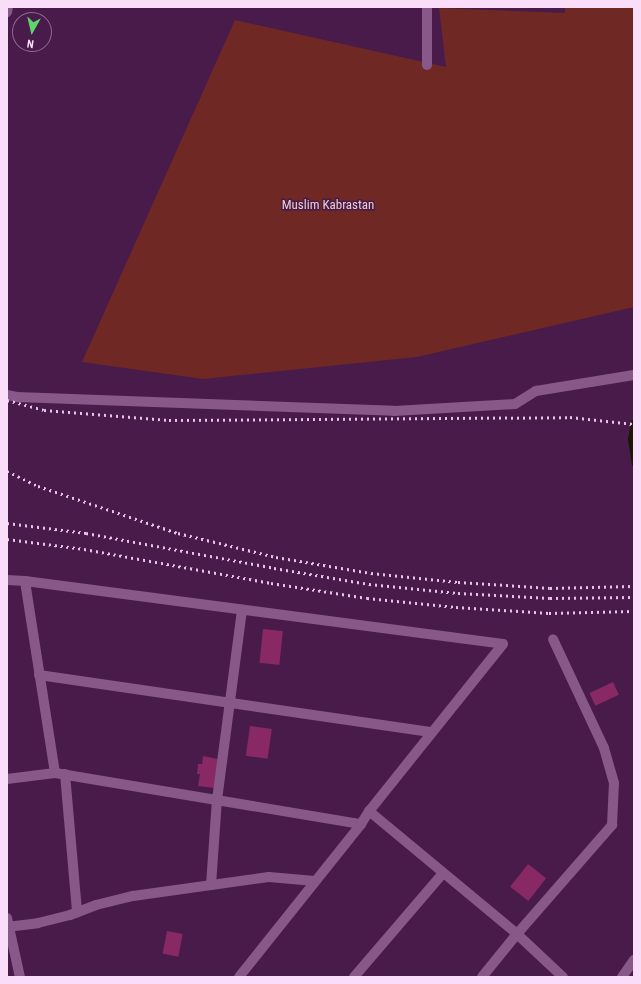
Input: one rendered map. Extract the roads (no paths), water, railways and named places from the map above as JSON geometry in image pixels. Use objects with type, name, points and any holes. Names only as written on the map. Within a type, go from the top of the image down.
[{"type":"street","points":[[7,12],[8,7]]},
{"type":"street","points":[[427,7],[427,65]]},
{"type":"street","points":[[7,395],[17,397],[394,411],[515,404],[536,391],[634,375]]},
{"type":"street","points":[[7,580],[25,581],[503,644],[369,811],[361,824],[239,977]]},
{"type":"street","points":[[25,581],[39,674],[60,773],[77,912]]},
{"type":"street","points":[[211,885],[217,800],[242,610]]},
{"type":"street","points":[[482,977],[517,934],[612,826],[614,783],[604,748],[553,639]]},
{"type":"street","points":[[39,674],[432,732]]},
{"type":"street","points":[[7,779],[60,773],[361,824]]},
{"type":"street","points":[[369,811],[517,934],[563,977]]},
{"type":"street","points":[[354,977],[443,873]]},
{"type":"street","points":[[20,977],[8,924],[38,923],[133,896],[211,885],[269,877],[315,881]]},
{"type":"street","points":[[622,977],[634,960]]},
{"type":"waterway","points":[[633,422],[630,439],[634,464]]},
{"type":"railway","points":[[7,400],[44,410],[169,420],[570,417],[634,424]]},
{"type":"railway","points":[[7,471],[38,486],[178,533],[276,557],[371,573],[458,582],[550,588],[634,586]]},
{"type":"railway","points":[[7,523],[86,533],[369,584],[458,593],[550,598],[634,597]]},
{"type":"railway","points":[[7,539],[84,549],[271,583],[367,598],[456,607],[549,613],[634,611]]},
{"type":"park label","name":"Muslim Kabrastan","points":[[328,205]]}]
